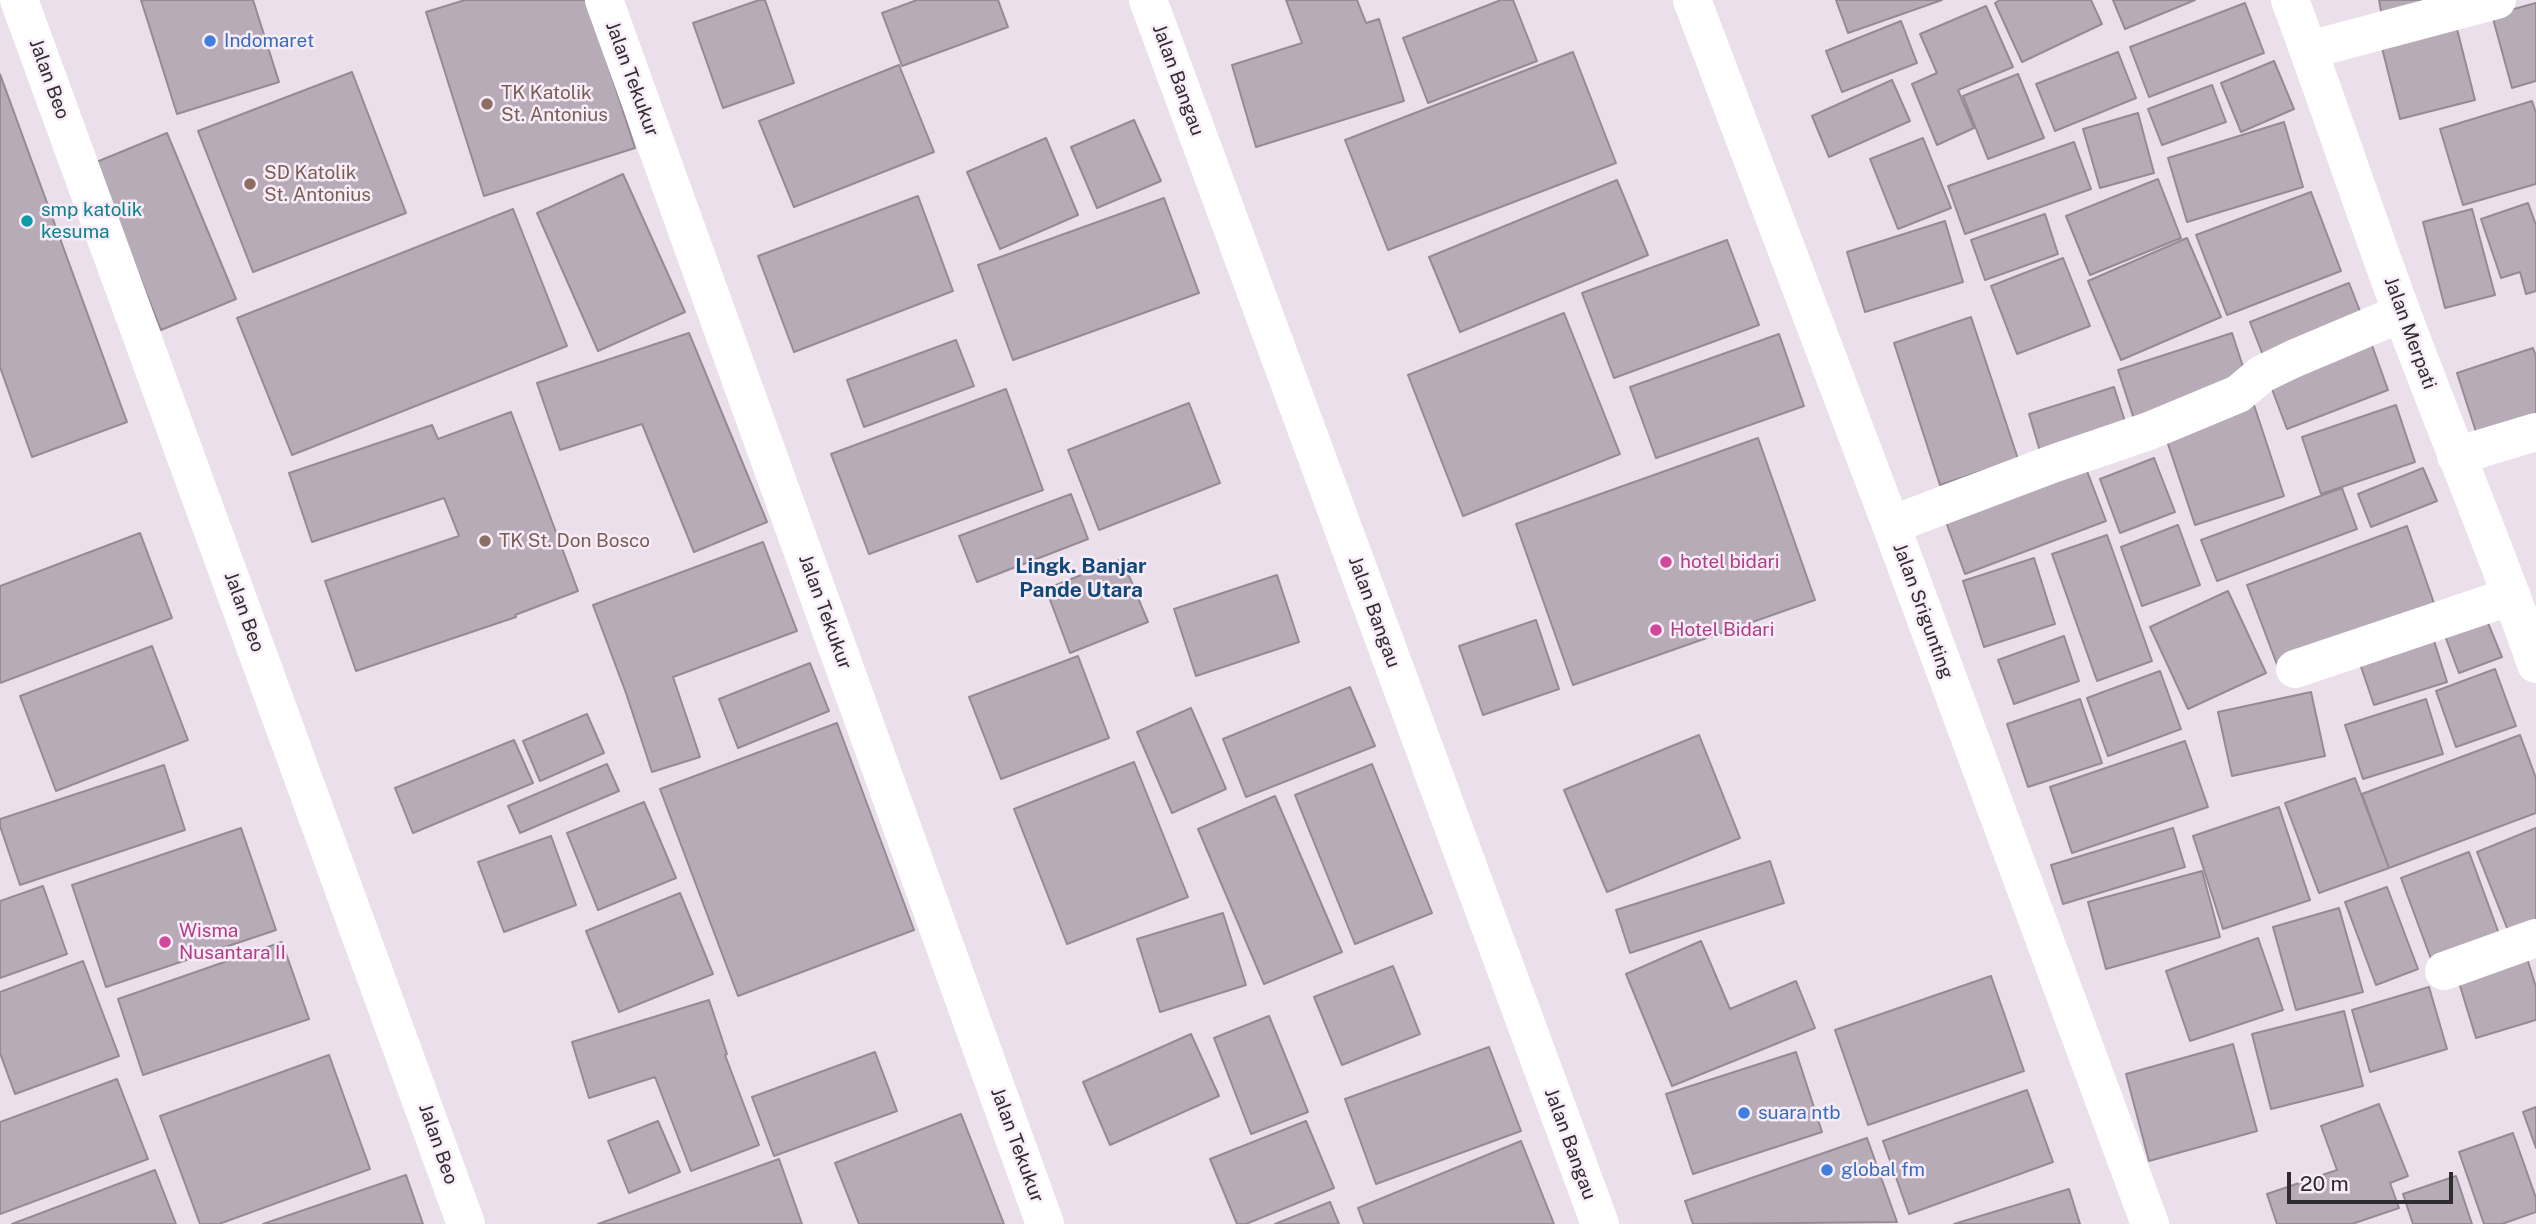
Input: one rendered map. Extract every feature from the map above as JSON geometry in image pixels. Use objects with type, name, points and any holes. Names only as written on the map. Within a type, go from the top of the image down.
[{"type":"street","name":"Jalan Beo","points":[[19,0],[466,1224]]},
{"type":"street","name":"Jalan Tekukur","points":[[604,0],[1045,1224]]},
{"type":"street","name":"Jalan Bangau","points":[[1148,0],[1600,1224]]},
{"type":"street","name":"Jalan Srigunting","points":[[1692,0],[1891,525],[2150,1224]]},
{"type":"street","name":"Jalan Merpati","points":[[2290,0],[2402,313],[2536,664]]},
{"type":"street","points":[[2309,50],[2497,0]]},
{"type":"street","points":[[1891,525],[2162,426],[2238,394],[2262,374],[2402,313]]},
{"type":"street","points":[[2456,456],[2536,432]]},
{"type":"street","points":[[2295,669],[2512,596]]},
{"type":"street","points":[[2444,971],[2536,938]]},
{"type":"building","name":"Indomaret","points":[[141,0],[253,0],[279,82],[177,114]]},
{"type":"building","points":[[465,0],[587,0],[635,148],[484,196],[426,12]]},
{"type":"building","points":[[765,0],[794,83],[723,108],[693,23]]},
{"type":"building","points":[[917,0],[998,0],[1008,27],[902,66],[882,13]]},
{"type":"building","points":[[1286,0],[1357,0],[1366,23],[1379,19],[1404,101],[1256,147],[1232,65],[1302,43]]},
{"type":"building","points":[[1501,0],[1513,0],[1537,61],[1428,103],[1403,38]]},
{"type":"building","points":[[1836,0],[1942,0],[1848,33]]},
{"type":"building","points":[[2000,0],[2091,0],[2102,24],[2022,62],[1995,3]]},
{"type":"building","points":[[2113,0],[2195,0],[2125,29]]},
{"type":"building","points":[[2379,0],[2446,0],[2382,16]]},
{"type":"building","points":[[2245,3],[2264,53],[2149,97],[2130,47]]},
{"type":"building","points":[[2536,3],[2536,81],[2512,88],[2492,15]]},
{"type":"building","points":[[1986,6],[2013,67],[1958,90],[1974,128],[1937,145],[1912,84],[1937,73],[1920,34]]},
{"type":"building","points":[[1901,21],[1917,63],[1842,92],[1826,51]]},
{"type":"building","points":[[2457,29],[2475,100],[2400,119],[2382,48]]},
{"type":"building","points":[[1573,52],[1616,163],[1388,250],[1345,140]]},
{"type":"building","points":[[2118,52],[2136,98],[2055,131],[2036,84]]},
{"type":"building","points":[[2274,61],[2294,109],[2241,132],[2221,83]]},
{"type":"building","points":[[899,65],[934,152],[794,207],[759,121]]},
{"type":"building","points":[[352,72],[406,213],[253,272],[198,131]]},
{"type":"building","name":"smp katolik kesuma","points":[[0,74],[127,422],[32,457],[0,367]]},
{"type":"building","points":[[2018,74],[2044,138],[1988,159],[1963,96]]},
{"type":"building","points":[[1892,80],[1910,121],[1829,157],[1812,116]]},
{"type":"building","points":[[2212,85],[2226,122],[2162,145],[2148,109]]},
{"type":"building","points":[[2532,101],[2536,113],[2536,184],[2463,205],[2440,129]]},
{"type":"building","points":[[2138,113],[2154,173],[2100,188],[2083,129]]},
{"type":"building","points":[[1134,120],[1161,181],[1097,208],[1071,147]]},
{"type":"building","points":[[2284,122],[2303,187],[2187,222],[2168,158]]},
{"type":"building","points":[[167,133],[236,299],[161,330],[94,163]]},
{"type":"building","points":[[1046,138],[1078,215],[1000,249],[967,172]]},
{"type":"building","points":[[1923,138],[1951,208],[1898,229],[1870,159]]},
{"type":"building","points":[[2074,142],[2091,189],[1965,234],[1948,186]]},
{"type":"building","points":[[623,174],[685,312],[598,351],[537,213]]},
{"type":"building","points":[[2158,179],[2181,238],[2090,275],[2066,216]]},
{"type":"building","points":[[1617,180],[1648,255],[1460,332],[1429,257]]},
{"type":"building","points":[[2311,192],[2341,271],[2227,315],[2196,235]]},
{"type":"building","points":[[918,196],[953,291],[794,352],[758,256]]},
{"type":"building","points":[[1164,198],[1199,293],[1013,360],[978,265]]},
{"type":"building","points":[[2528,203],[2536,225],[2536,291],[2526,294],[2520,272],[2501,278],[2481,219]]},
{"type":"building","points":[[513,209],[567,346],[292,455],[237,318]]},
{"type":"building","points":[[2472,209],[2495,295],[2445,308],[2423,222]]},
{"type":"building","points":[[2045,214],[2058,254],[1985,280],[1971,240]]},
{"type":"building","points":[[1945,221],[1963,282],[1865,312],[1847,252]]},
{"type":"building","points":[[2187,238],[2221,317],[2121,360],[2088,281]]},
{"type":"building","points":[[1727,240],[1759,325],[1614,378],[1582,293]]},
{"type":"building","points":[[2063,258],[2090,326],[2017,354],[1991,286]]},
{"type":"building","points":[[2349,283],[2365,324],[2266,363],[2250,322]]},
{"type":"building","points":[[1564,313],[1620,454],[1463,516],[1408,375]]},
{"type":"building","points":[[1971,317],[2018,459],[1940,485],[1894,343]]},
{"type":"building","points":[[689,333],[767,522],[694,552],[642,424],[560,450],[537,383]]},
{"type":"building","points":[[2232,333],[2248,382],[2134,419],[2118,370]]},
{"type":"building","points":[[1779,334],[1804,406],[1656,458],[1630,387]]},
{"type":"building","points":[[2369,337],[2388,390],[2287,429],[2267,376]]},
{"type":"building","points":[[956,340],[974,386],[864,427],[847,380]]},
{"type":"building","points":[[2533,348],[2536,356],[2536,416],[2477,435],[2457,373]]},
{"type":"building","points":[[2114,387],[2128,431],[2042,458],[2029,414]]},
{"type":"building","points":[[1006,389],[1043,490],[869,554],[831,454]]},
{"type":"building","points":[[2252,399],[2284,496],[2195,525],[2163,429]]},
{"type":"building","points":[[1189,403],[1220,483],[1099,530],[1068,450]]},
{"type":"building","points":[[2396,405],[2415,462],[2321,494],[2302,437]]},
{"type":"building","points":[[511,412],[578,591],[515,615],[516,617],[356,671],[325,581],[459,536],[444,498],[312,542],[289,473],[432,425],[438,439]]},
{"type":"building","name":"hotel bidari","points":[[1758,438],[1815,600],[1573,685],[1516,524]]},
{"type":"building","points":[[2082,458],[2106,521],[1965,574],[1942,511]]},
{"type":"building","points":[[2154,458],[2175,512],[2120,533],[2100,479]]},
{"type":"building","points":[[2423,468],[2437,501],[2371,527],[2358,494]]},
{"type":"building","points":[[2342,488],[2357,529],[2217,581],[2201,540]]},
{"type":"building","points":[[1071,494],[1088,539],[977,582],[959,536]]},
{"type":"building","points":[[2178,525],[2200,585],[2142,606],[2121,547]]},
{"type":"building","points":[[2407,526],[2436,609],[2278,667],[2247,585]]},
{"type":"building","points":[[140,533],[172,618],[0,683],[0,586]]},
{"type":"building","points":[[2107,535],[2152,661],[2097,681],[2052,554]]},
{"type":"building","points":[[763,542],[797,631],[673,677],[700,757],[652,772],[593,605]]},
{"type":"building","points":[[2034,558],[2055,624],[1984,647],[1963,581]]},
{"type":"building","points":[[1122,559],[1148,622],[1070,653],[1046,589]]},
{"type":"building","points":[[1277,575],[1299,642],[1196,676],[1174,609]]},
{"type":"building","points":[[2228,591],[2266,673],[2188,709],[2150,627]]},
{"type":"building","points":[[2483,611],[2502,657],[2459,673],[2442,628]]},
{"type":"building","points":[[1536,620],[1559,689],[1483,715],[1459,646]]},
{"type":"building","points":[[2430,628],[2447,682],[2374,705],[2356,652]]},
{"type":"building","points":[[2064,636],[2079,681],[2014,704],[1998,660]]},
{"type":"building","points":[[152,646],[188,740],[56,791],[20,696]]},
{"type":"building","points":[[1078,656],[1109,738],[1001,779],[969,697]]},
{"type":"building","points":[[810,663],[829,711],[738,748],[719,699]]},
{"type":"building","points":[[2495,669],[2516,726],[2456,747],[2436,691]]},
{"type":"building","points":[[2160,671],[2181,729],[2108,756],[2087,698]]},
{"type":"building","points":[[1350,687],[1375,746],[1246,797],[1223,739]]},
{"type":"building","points":[[2311,692],[2325,756],[2232,776],[2218,712]]},
{"type":"building","points":[[2080,699],[2102,763],[2028,787],[2007,724]]},
{"type":"building","points":[[2426,699],[2443,754],[2363,779],[2345,725]]},
{"type":"building","points":[[1191,708],[1226,789],[1172,813],[1137,732]]},
{"type":"building","points":[[587,714],[604,753],[540,781],[523,741]]},
{"type":"building","points":[[837,723],[914,930],[738,996],[660,789]]},
{"type":"building","points":[[1699,735],[1740,838],[1607,892],[1564,790]]},
{"type":"building","points":[[2520,735],[2536,778],[2536,813],[2389,868],[2362,794]]},
{"type":"building","points":[[514,740],[533,783],[413,833],[395,788]]},
{"type":"building","points":[[2185,741],[2208,807],[2072,853],[2050,787]]},
{"type":"building","points":[[1134,762],[1188,897],[1067,944],[1014,809]]},
{"type":"building","points":[[607,764],[619,791],[520,833],[508,806]]},
{"type":"building","points":[[1372,764],[1432,913],[1355,944],[1295,795]]},
{"type":"building","points":[[164,765],[185,830],[20,885],[0,819]]},
{"type":"building","points":[[2355,778],[2389,868],[2319,893],[2285,803]]},
{"type":"building","points":[[1275,796],[1342,952],[1264,984],[1198,829]]},
{"type":"building","points":[[644,802],[676,878],[598,910],[567,833]]},
{"type":"building","points":[[2279,807],[2310,900],[2223,929],[2193,836]]},
{"type":"building","points":[[241,828],[276,930],[106,987],[72,885]]},
{"type":"building","points":[[2173,828],[2185,867],[2063,904],[2051,865]]},
{"type":"building","points":[[2536,828],[2536,929],[2511,938],[2477,852]]},
{"type":"building","points":[[551,836],[576,905],[504,932],[478,862]]},
{"type":"building","points":[[2469,852],[2502,942],[2434,967],[2401,878]]},
{"type":"building","points":[[1770,861],[1784,903],[1630,953],[1616,910]]},
{"type":"building","points":[[2202,871],[2220,937],[2106,969],[2088,902]]},
{"type":"building","points":[[43,886],[67,954],[0,978],[0,901]]},
{"type":"building","points":[[2387,887],[2418,969],[2376,985],[2345,902]]},
{"type":"building","points":[[680,893],[713,974],[619,1012],[586,931]]},
{"type":"building","points":[[2339,908],[2363,992],[2296,1010],[2273,927]]},
{"type":"building","points":[[1223,913],[1246,985],[1160,1012],[1137,939]]},
{"type":"building","points":[[2258,938],[2283,1010],[2190,1041],[2166,971]]},
{"type":"building","points":[[1701,941],[1730,1009],[1796,981],[1815,1028],[1672,1086],[1626,974]]},
{"type":"building","points":[[282,942],[309,1019],[143,1075],[118,999]]},
{"type":"building","points":[[2526,955],[2536,987],[2536,1020],[2476,1038],[2457,976]]},
{"type":"building","points":[[83,961],[119,1056],[15,1094],[0,1053],[0,992]]},
{"type":"building","points":[[1393,966],[1420,1034],[1342,1065],[1314,997]]},
{"type":"building","points":[[1991,976],[2024,1071],[1868,1125],[1835,1030]]},
{"type":"building","points":[[2429,987],[2447,1049],[2370,1072],[2352,1010]]},
{"type":"building","points":[[709,1000],[727,1054],[725,1055],[759,1145],[691,1171],[655,1077],[589,1098],[572,1042]]},
{"type":"building","points":[[2344,1011],[2363,1086],[2271,1109],[2252,1034]]},
{"type":"building","points":[[1269,1016],[1308,1112],[1251,1134],[1214,1038]]},
{"type":"building","points":[[1191,1034],[1219,1096],[1110,1145],[1083,1082]]},
{"type":"building","points":[[2233,1044],[2257,1131],[2149,1161],[2126,1074]]},
{"type":"building","points":[[1489,1047],[1521,1131],[1376,1184],[1345,1099]]},
{"type":"building","points":[[875,1052],[897,1111],[774,1156],[752,1097]]},
{"type":"building","name":"suara ntb","points":[[1796,1052],[1822,1132],[1693,1174],[1666,1094]]},
{"type":"building","points":[[329,1055],[370,1169],[219,1224],[200,1224],[160,1116]]},
{"type":"building","points":[[117,1079],[148,1159],[0,1214],[0,1122]]},
{"type":"building","points":[[2027,1090],[2053,1162],[1909,1214],[1883,1141]]},
{"type":"building","points":[[2379,1104],[2408,1176],[2390,1183],[2399,1208],[2352,1224],[2277,1224],[2267,1194],[2337,1170],[2321,1126]]},
{"type":"building","points":[[2536,1107],[2536,1148],[2523,1112]]},
{"type":"building","points":[[961,1114],[1004,1224],[859,1224],[835,1163]]},
{"type":"building","points":[[658,1121],[680,1172],[629,1193],[608,1141]]},
{"type":"building","points":[[1306,1121],[1334,1188],[1246,1224],[1237,1224],[1210,1159]]},
{"type":"building","points":[[2513,1133],[2536,1198],[2536,1212],[2502,1224],[2484,1224],[2459,1152]]},
{"type":"building","name":"global fm","points":[[1867,1138],[1897,1222],[1693,1224],[1685,1201]]},
{"type":"building","points":[[1521,1141],[1554,1224],[1364,1224],[1358,1208]]},
{"type":"building","points":[[779,1159],[802,1224],[598,1224]]},
{"type":"building","points":[[155,1170],[176,1224],[12,1224]]},
{"type":"building","points":[[406,1175],[423,1224],[263,1224]]},
{"type":"building","points":[[2456,1176],[2472,1224],[2413,1224],[2403,1194]]},
{"type":"building","points":[[2069,1189],[2080,1224],[1954,1224]]},
{"type":"building","points":[[1330,1202],[1339,1224],[1275,1224]]},
{"type":"place","name":"Indomaret","points":[[210,41]]},
{"type":"place","name":"TK Katolik St. Antonius","points":[[487,104]]},
{"type":"place","name":"SD Katolik St. Antonius","points":[[250,184]]},
{"type":"place","name":"smp katolik kesuma","points":[[27,221]]},
{"type":"place","name":"TK St. Don Bosco","points":[[485,541]]},
{"type":"place","name":"hotel bidari","points":[[1666,562]]},
{"type":"place","name":"Hotel Bidari","points":[[1656,630]]},
{"type":"place","name":"Wisma Nusantara II","points":[[165,942]]},
{"type":"place","name":"suara ntb","points":[[1744,1113]]},
{"type":"place","name":"global fm","points":[[1827,1170]]},
{"type":"district","name":"Lingk. Banjar Pande Utara","points":[[1081,579]]}]
